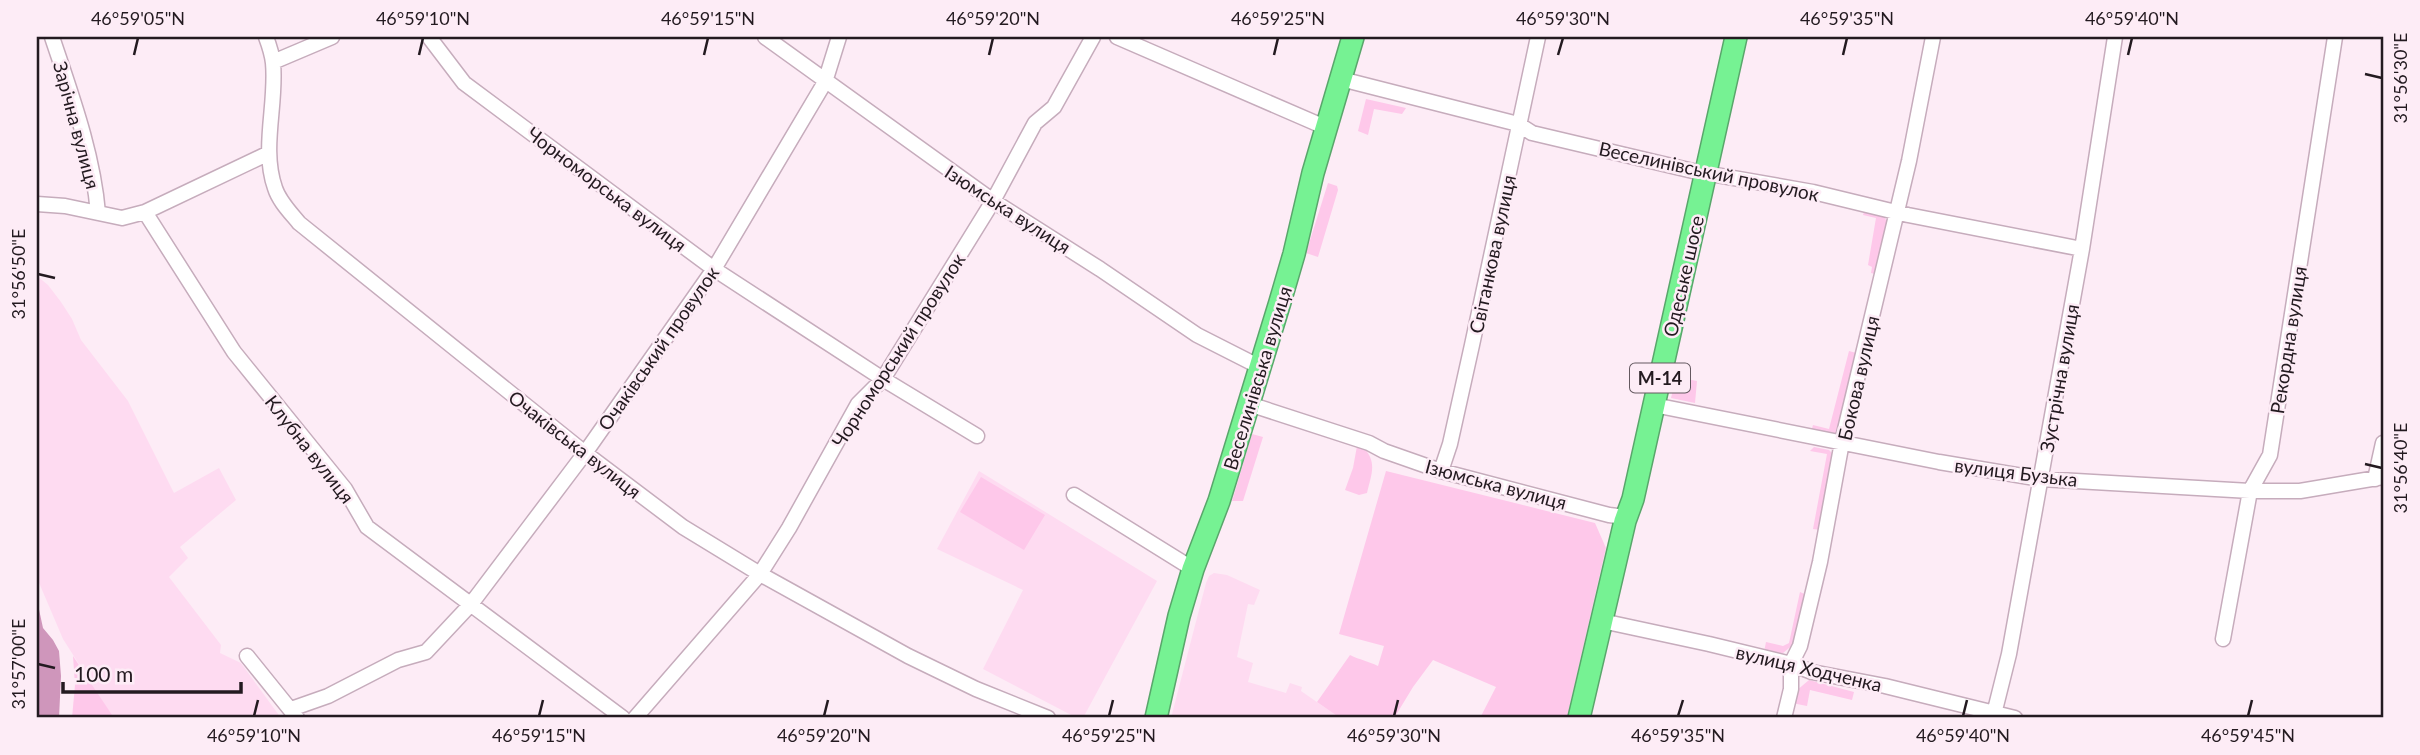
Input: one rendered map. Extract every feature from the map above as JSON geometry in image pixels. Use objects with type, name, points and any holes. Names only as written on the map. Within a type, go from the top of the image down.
[{"type":"highway","name":"Веселинівська вулиця","points":[[1156,718],[1179,616],[1249,404],[1294,254],[1313,173],[1353,37]]},
{"type":"highway","name":"Одеське шосе","points":[[1579,718],[1626,517],[1633,499],[1736,37]]},
{"type":"street","name":"Зарічна вулиця","points":[[52,37],[89,156],[96,184],[98,213]]},
{"type":"street","name":"Очаківська вулиця","points":[[267,37],[273,62],[270,153],[275,188],[284,205],[299,223],[585,453],[683,527],[760,575],[908,656],[976,689],[1048,718]]},
{"type":"street","points":[[273,62],[332,37]]},
{"type":"street","name":"Чорноморська вулиця","points":[[429,37],[464,83],[714,269],[883,379],[977,436]]},
{"type":"street","name":"Ізюмська вулиця","points":[[765,37],[993,201],[1198,335],[1260,367]]},
{"type":"street","name":"Очаківський провулок","points":[[294,714],[398,660],[426,653],[471,604],[585,453],[714,269],[825,82],[839,37]]},
{"type":"street","name":"Чорноморський провулок","points":[[635,718],[760,575],[858,404],[883,379],[993,201],[1035,123],[1054,107],[1093,37]]},
{"type":"street","points":[[1117,37],[1327,128]]},
{"type":"street","name":"Світанкова вулиця","points":[[1441,471],[1450,444],[1538,37]]},
{"type":"street","name":"Бокова вулиця","points":[[1784,718],[1791,689],[1791,664],[1800,646],[1813,592],[1842,442],[1897,212],[1933,37]]},
{"type":"street","name":"Зустрічна вулиця","points":[[1994,716],[2009,654],[2082,249],[2115,37]]},
{"type":"street","name":"Рекордна вулиця","points":[[2223,639],[2250,491],[2270,455],[2335,37]]},
{"type":"street","name":"Веселинівський провулок","points":[[1341,79],[1518,124],[1532,133],[1706,174],[1827,195],[1991,233],[2082,249]]},
{"type":"street","points":[[37,204],[65,206],[122,218],[145,212],[270,153]]},
{"type":"street","name":"Клубна вулиця","points":[[145,212],[234,352],[345,489],[367,527],[623,718]]},
{"type":"street","name":"Ізюмська вулиця","points":[[1249,404],[1358,439],[1441,471],[1609,515],[1626,517]]},
{"type":"street","name":"вулиця Бузька","points":[[1654,405],[1939,462],[2041,479],[2250,491],[2300,491],[2379,478]]},
{"type":"street","points":[[2379,478],[2383,443]]},
{"type":"street","points":[[1074,495],[1193,569]]},
{"type":"street","name":"вулиця Ходченка","points":[[1602,621],[1791,664],[1812,672],[1885,685],[1994,716],[2015,718]]},
{"type":"street","points":[[247,656],[294,714]]},
{"type":"shaded area","points":[[1366,99],[1406,108],[1402,114],[1374,109],[1368,135],[1358,131]]},
{"type":"shaded area","points":[[1328,183],[1337,186],[1338,190],[1318,257],[1306,253]]},
{"type":"shaded area","points":[[1865,208],[1883,215],[1889,225],[1879,275],[1871,273],[1872,267],[1868,265],[1876,218],[1863,215]]},
{"type":"shaded area","points":[[37,276],[61,302],[81,340],[128,401],[174,493],[219,468],[236,500],[180,547],[188,558],[169,577],[221,645],[220,653],[241,663],[281,718],[79,718],[103,702],[63,639],[37,578]]},
{"type":"shaded area","points":[[1849,351],[1860,354],[1838,430],[1834,435],[1811,432],[1813,425],[1829,429]]},
{"type":"shaded area","points":[[1676,377],[1697,381],[1695,403],[1671,398]]},
{"type":"shaded area","points":[[1289,422],[1363,447],[1372,463],[1367,493],[1359,495],[1345,490],[1357,446],[1288,425]]},
{"type":"shaded area","points":[[1252,434],[1263,437],[1243,501],[1232,501]]},
{"type":"shaded area","points":[[1814,447],[1829,450],[1833,454],[1821,530],[1813,529],[1827,454],[1810,451]]},
{"type":"shaded area","points":[[979,471],[1157,581],[1083,718],[1077,718],[983,669],[1023,590],[937,549]]},
{"type":"shaded area","points":[[1386,471],[1595,523],[1606,548],[1569,709],[1574,711],[1572,718],[1480,718],[1496,687],[1433,660],[1396,715],[1398,718],[1340,718],[1317,702],[1350,655],[1378,666],[1384,646],[1339,634]]},
{"type":"shaded area","points":[[981,477],[1045,515],[1024,550],[960,512]]},
{"type":"shaded area","points":[[1214,573],[1227,575],[1260,590],[1254,605],[1248,604],[1237,657],[1253,663],[1248,682],[1286,693],[1290,683],[1302,687],[1301,691],[1340,718],[1171,718],[1206,583]]},
{"type":"shaded area","points":[[1800,592],[1807,595],[1794,644],[1783,653],[1764,652],[1766,642],[1783,646],[1789,643]]},
{"type":"shaded area","points":[[37,600],[43,628],[59,651],[59,718],[37,718]]},
{"type":"shaded area","points":[[73,656],[114,718],[72,718],[75,685]]},
{"type":"shaded area","points":[[1809,680],[1854,692],[1852,700],[1810,690],[1807,706],[1792,703],[1796,691]]}]
